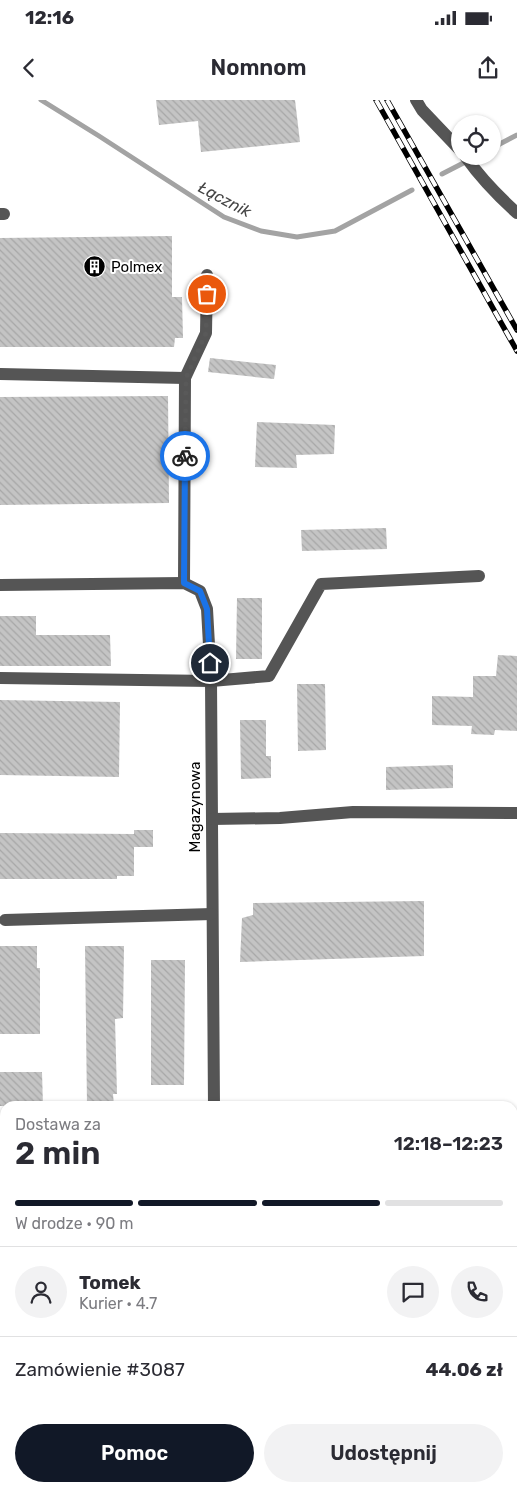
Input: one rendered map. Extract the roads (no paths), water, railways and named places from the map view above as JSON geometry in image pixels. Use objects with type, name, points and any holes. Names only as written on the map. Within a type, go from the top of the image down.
[{"type":"street","points":[[416,100],[422,110],[451,141]]},
{"type":"street","points":[[471,165],[517,214]]},
{"type":"street","points":[[0,585],[184,583],[186,378],[206,333],[207,275]]},
{"type":"street","points":[[0,374],[186,378]]},
{"type":"street","points":[[0,678],[211,681],[270,676],[320,584],[479,576]]},
{"type":"street","name":"Magazynowa","points":[[184,583],[200,591],[207,609],[211,681],[214,1101]]},
{"type":"street","points":[[212,819],[280,818],[354,812],[517,813]]},
{"type":"street","points":[[5,920],[212,914]]},
{"type":"waterway","name":"Łącznik","points":[[41,100],[224,217],[261,231],[297,237],[335,231],[412,190]]},
{"type":"waterway","name":"Łącznik","points":[[501,143],[517,135]]},
{"type":"waterway","name":"Łącznik","points":[[442,174],[460,165]]},
{"type":"railway","points":[[376,100],[517,351]]},
{"type":"railway","points":[[387,100],[517,330]]},
{"type":"place","name":"Polmex","points":[[95,267]]}]
